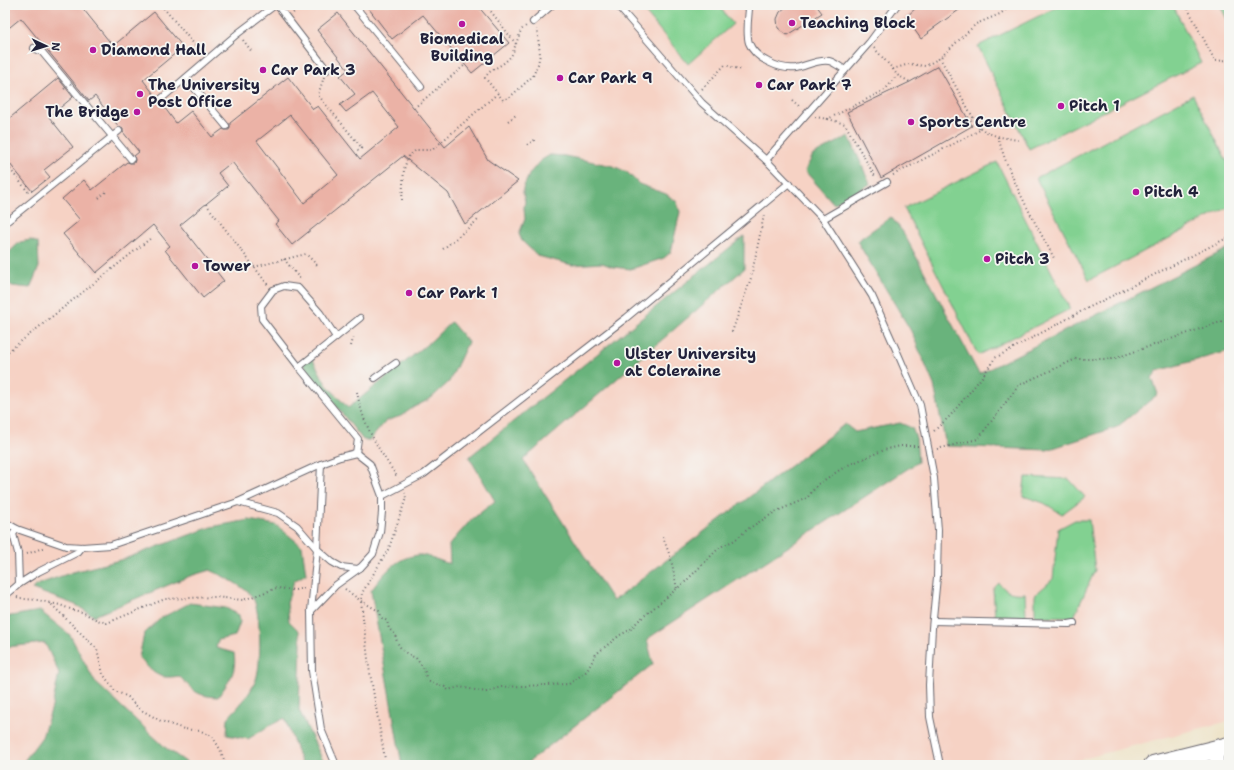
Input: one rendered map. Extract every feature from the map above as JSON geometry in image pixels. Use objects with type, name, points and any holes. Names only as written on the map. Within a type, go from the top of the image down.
[{"type":"main road","points":[[1153,765],[1221,754]]},
{"type":"lane","points":[[161,99],[237,34],[276,5],[327,70]]},
{"type":"lane","points":[[354,5],[421,87]]},
{"type":"lane","points":[[533,22],[552,5]]},
{"type":"lane","points":[[617,5],[695,96],[766,160],[823,218],[872,296],[920,406],[934,478],[938,530],[937,577],[929,685],[934,744],[940,765]]},
{"type":"lane","points":[[746,5],[749,10],[749,42],[758,56],[774,64],[789,68],[816,62],[829,61],[845,70]]},
{"type":"lane","points":[[766,160],[869,43],[896,5]]},
{"type":"lane","points":[[34,48],[42,52],[130,159]]},
{"type":"lane","points":[[186,78],[226,126]]},
{"type":"lane","points":[[5,223],[119,132]]},
{"type":"lane","points":[[823,218],[888,179]]},
{"type":"lane","points":[[382,496],[424,474],[626,318],[789,183]]},
{"type":"lane","points":[[336,337],[320,313],[298,288],[284,286],[273,290],[261,306],[262,319],[358,439],[356,454]]},
{"type":"lane","points":[[299,367],[360,318]]},
{"type":"lane","points":[[375,378],[396,363]]},
{"type":"lane","points":[[5,522],[17,529],[66,546],[111,545],[238,502],[321,464],[340,457],[356,454],[370,464],[382,496],[380,532],[373,554],[362,567],[338,583],[311,611]]},
{"type":"lane","points":[[321,464],[317,549],[311,611],[312,671],[321,728],[336,765]]},
{"type":"lane","points":[[238,502],[278,513],[297,526],[317,549],[332,562],[341,567],[358,569],[362,567]]},
{"type":"lane","points":[[17,529],[13,534],[18,557],[19,584]]},
{"type":"lane","points":[[7,595],[19,584],[38,572],[78,552],[82,546]]},
{"type":"lane","points":[[933,621],[1074,623]]},
{"type":"path","points":[[161,5],[200,51]]},
{"type":"path","points":[[292,14],[303,5]]},
{"type":"path","points":[[486,5],[516,44]]},
{"type":"path","points":[[893,69],[908,64],[926,66],[940,58],[976,24],[1000,14],[1012,5]]},
{"type":"path","points":[[1186,5],[1216,61],[1229,60]]},
{"type":"path","points":[[533,22],[521,30],[511,57],[501,66],[489,71],[485,78],[502,100],[510,97],[533,76],[540,54],[537,28],[541,26]]},
{"type":"path","points":[[243,40],[252,52]]},
{"type":"path","points":[[869,43],[897,75],[910,82]]},
{"type":"path","points":[[940,58],[980,130]]},
{"type":"path","points":[[414,108],[465,65]]},
{"type":"path","points":[[695,96],[725,65],[742,70]]},
{"type":"path","points":[[327,70],[318,95],[362,148],[355,152]]},
{"type":"path","points":[[828,119],[886,90],[897,75]]},
{"type":"path","points":[[64,89],[73,82]]},
{"type":"path","points":[[402,200],[404,170],[408,157],[416,150],[432,150],[497,94]]},
{"type":"path","points":[[808,113],[816,118],[828,119],[845,124],[878,182],[888,179],[980,130]]},
{"type":"path","points":[[508,121],[516,115]]},
{"type":"path","points":[[968,117],[980,130],[998,137],[1018,140]]},
{"type":"path","points":[[998,137],[1002,151],[1027,207],[1055,260]]},
{"type":"path","points":[[527,145],[536,139]]},
{"type":"path","points":[[5,163],[34,199]]},
{"type":"path","points":[[98,198],[106,191]]},
{"type":"path","points":[[206,204],[273,290]]},
{"type":"path","points":[[732,332],[751,278],[764,222],[764,204]]},
{"type":"path","points":[[443,249],[478,220]]},
{"type":"path","points":[[918,445],[950,416],[982,377],[995,358],[1080,312],[1229,237]]},
{"type":"path","points":[[5,354],[151,238]]},
{"type":"path","points":[[254,267],[306,254],[318,266]]},
{"type":"path","points":[[338,583],[361,601],[379,611],[382,618],[387,621],[389,628],[395,634],[397,642],[402,650],[416,658],[424,669],[428,680],[448,690],[460,687],[486,692],[501,687],[569,684],[587,671],[596,654],[620,635],[630,630],[638,621],[677,589],[720,548],[735,540],[748,529],[775,512],[807,498],[818,484],[846,466],[884,450],[900,446],[918,445],[928,450],[978,439],[1019,385],[1076,359],[1113,359],[1229,320]]},
{"type":"path","points":[[357,392],[360,410],[377,447],[402,485],[406,498],[389,548],[362,593],[361,601],[368,667],[386,765]]},
{"type":"path","points":[[664,537],[671,559],[677,589]]},
{"type":"path","points":[[18,557],[43,549],[47,546],[50,540]]},
{"type":"path","points":[[7,595],[24,600],[38,600],[60,604],[82,612],[96,620],[107,623],[165,599],[215,597],[243,600],[277,588],[295,590],[307,588],[311,581],[314,581]]},
{"type":"path","points":[[50,603],[97,649],[103,674],[114,691],[128,697],[135,705],[161,721],[184,729],[201,731],[212,736],[220,748],[226,765]]},
{"type":"shaded area","name":"Ulster University at Coleraine","points":[[5,5],[1229,5],[1229,721],[1059,765],[5,765]]},
{"type":"green space","points":[[639,5],[718,5],[733,24],[688,64]]},
{"type":"green space","name":"Pitch 1","points":[[1061,5],[1173,5],[1201,63],[1029,149],[978,46]]},
{"type":"green space","points":[[1220,5],[1229,5],[1229,23]]},
{"type":"green space","name":"Pitch 4","points":[[1193,95],[1229,165],[1229,207],[1089,280],[1036,178]]},
{"type":"green space","points":[[849,136],[870,184],[834,204],[805,171],[813,155]]},
{"type":"green space","points":[[550,155],[565,156],[613,166],[627,172],[639,184],[666,194],[677,202],[680,212],[671,252],[664,258],[631,269],[613,267],[602,263],[572,265],[538,256],[522,241],[519,234],[525,219],[523,188],[530,173],[540,161]]},
{"type":"green space","name":"Pitch 3","points":[[997,162],[1070,309],[978,355],[904,208]]},
{"type":"green space","points":[[891,217],[903,232],[979,374],[1229,248],[1229,351],[1157,371],[1152,378],[1158,394],[1117,427],[1047,450],[946,446],[934,385],[911,331],[857,241]]},
{"type":"green space","points":[[744,236],[744,269],[523,460],[613,601],[845,424],[855,432],[900,423],[912,428],[916,438],[918,462],[647,639],[653,664],[525,765],[402,765],[371,591],[380,578],[391,567],[412,556],[423,555],[450,564],[449,545],[470,521],[495,501],[469,457]]},
{"type":"green space","points":[[31,240],[38,243],[39,267],[30,288],[12,286],[5,280],[5,256],[20,242]]},
{"type":"green space","points":[[451,322],[468,342],[449,382],[430,399],[401,416],[386,421],[370,440],[363,440],[301,362],[310,354],[326,384],[348,408],[431,341]]},
{"type":"green space","points":[[1025,477],[1069,479],[1085,497],[1062,514],[1044,503],[1023,496]]},
{"type":"green space","points":[[249,520],[276,525],[302,546],[306,574],[294,581],[287,603],[289,621],[299,631],[301,643],[299,710],[325,765],[302,765],[285,718],[248,739],[227,735],[228,718],[253,687],[257,675],[260,653],[256,605],[250,594],[233,582],[210,570],[190,576],[94,616],[76,605],[32,589],[39,584],[73,572],[124,559],[211,527]]},
{"type":"green space","points":[[1075,520],[1089,520],[1095,570],[1074,617],[1035,616],[1035,595],[1053,579],[1058,529]]},
{"type":"green space","points":[[999,583],[1010,592],[1025,593],[1026,616],[995,616],[993,589]]},
{"type":"green space","points":[[190,603],[226,608],[239,615],[240,622],[235,636],[218,640],[216,648],[234,653],[235,660],[231,676],[218,697],[196,692],[179,676],[166,677],[156,674],[139,658],[144,634],[161,618]]},
{"type":"green space","points":[[40,611],[70,635],[95,682],[166,748],[190,765],[21,765],[42,737],[52,707],[59,673],[45,643],[6,647],[5,617]]},
{"type":"building","points":[[5,5],[80,5],[113,46],[154,12],[183,47],[143,80],[157,98],[157,102],[161,103],[176,123],[191,111],[212,137],[223,129],[229,130],[230,123],[288,77],[313,109],[318,106],[360,159],[399,127],[372,93],[346,112],[340,105],[355,94],[340,76],[348,70],[317,30],[338,13],[445,147],[469,127],[488,160],[518,181],[465,224],[448,193],[403,156],[292,245],[275,224],[279,221],[232,162],[218,173],[228,186],[180,225],[224,281],[203,298],[165,250],[170,246],[153,225],[96,273],[63,234],[80,220],[62,199],[84,180],[92,190],[127,162],[134,163],[134,156],[139,152],[123,132],[123,129],[119,127],[95,96],[89,101],[21,18],[5,31]],"holes":[[[290,115],[338,175],[304,203],[257,141]]]},
{"type":"building","name":"Biomedical Building","points":[[366,5],[477,5],[509,43],[472,73],[423,15],[392,39]]},
{"type":"building","name":"Teaching Block","points":[[788,5],[816,5],[822,13],[787,35],[778,28],[777,19],[780,12]]},
{"type":"building","points":[[919,5],[966,5],[928,32],[929,33],[921,39],[911,25],[909,27],[903,20]]},
{"type":"building","name":"Sports Centre","points":[[938,66],[972,126],[881,178],[847,112],[910,82]]},
{"type":"building","points":[[58,78],[73,97],[49,117],[73,147],[44,170],[50,177],[32,191],[5,158],[5,122]]},
{"type":"place","name":"Teaching Block","points":[[792,23]]},
{"type":"place","name":"Biomedical Building","points":[[462,24]]},
{"type":"place","name":"Diamond Hall","points":[[93,50]]},
{"type":"place","name":"Car Park 3","points":[[263,70]]},
{"type":"place","name":"Car Park 9","points":[[560,78]]},
{"type":"place","name":"Car Park 7","points":[[759,85]]},
{"type":"place","name":"The University Post Office","points":[[140,94]]},
{"type":"place","name":"Pitch 1","points":[[1061,106]]},
{"type":"place","name":"The Bridge","points":[[137,112]]},
{"type":"place","name":"Sports Centre","points":[[911,122]]},
{"type":"place","name":"Pitch 4","points":[[1136,192]]},
{"type":"place","name":"Pitch 3","points":[[987,259]]},
{"type":"place","name":"Tower","points":[[195,266]]},
{"type":"place","name":"Car Park 1","points":[[409,293]]},
{"type":"place","name":"Ulster University at Coleraine","points":[[617,363]]}]
